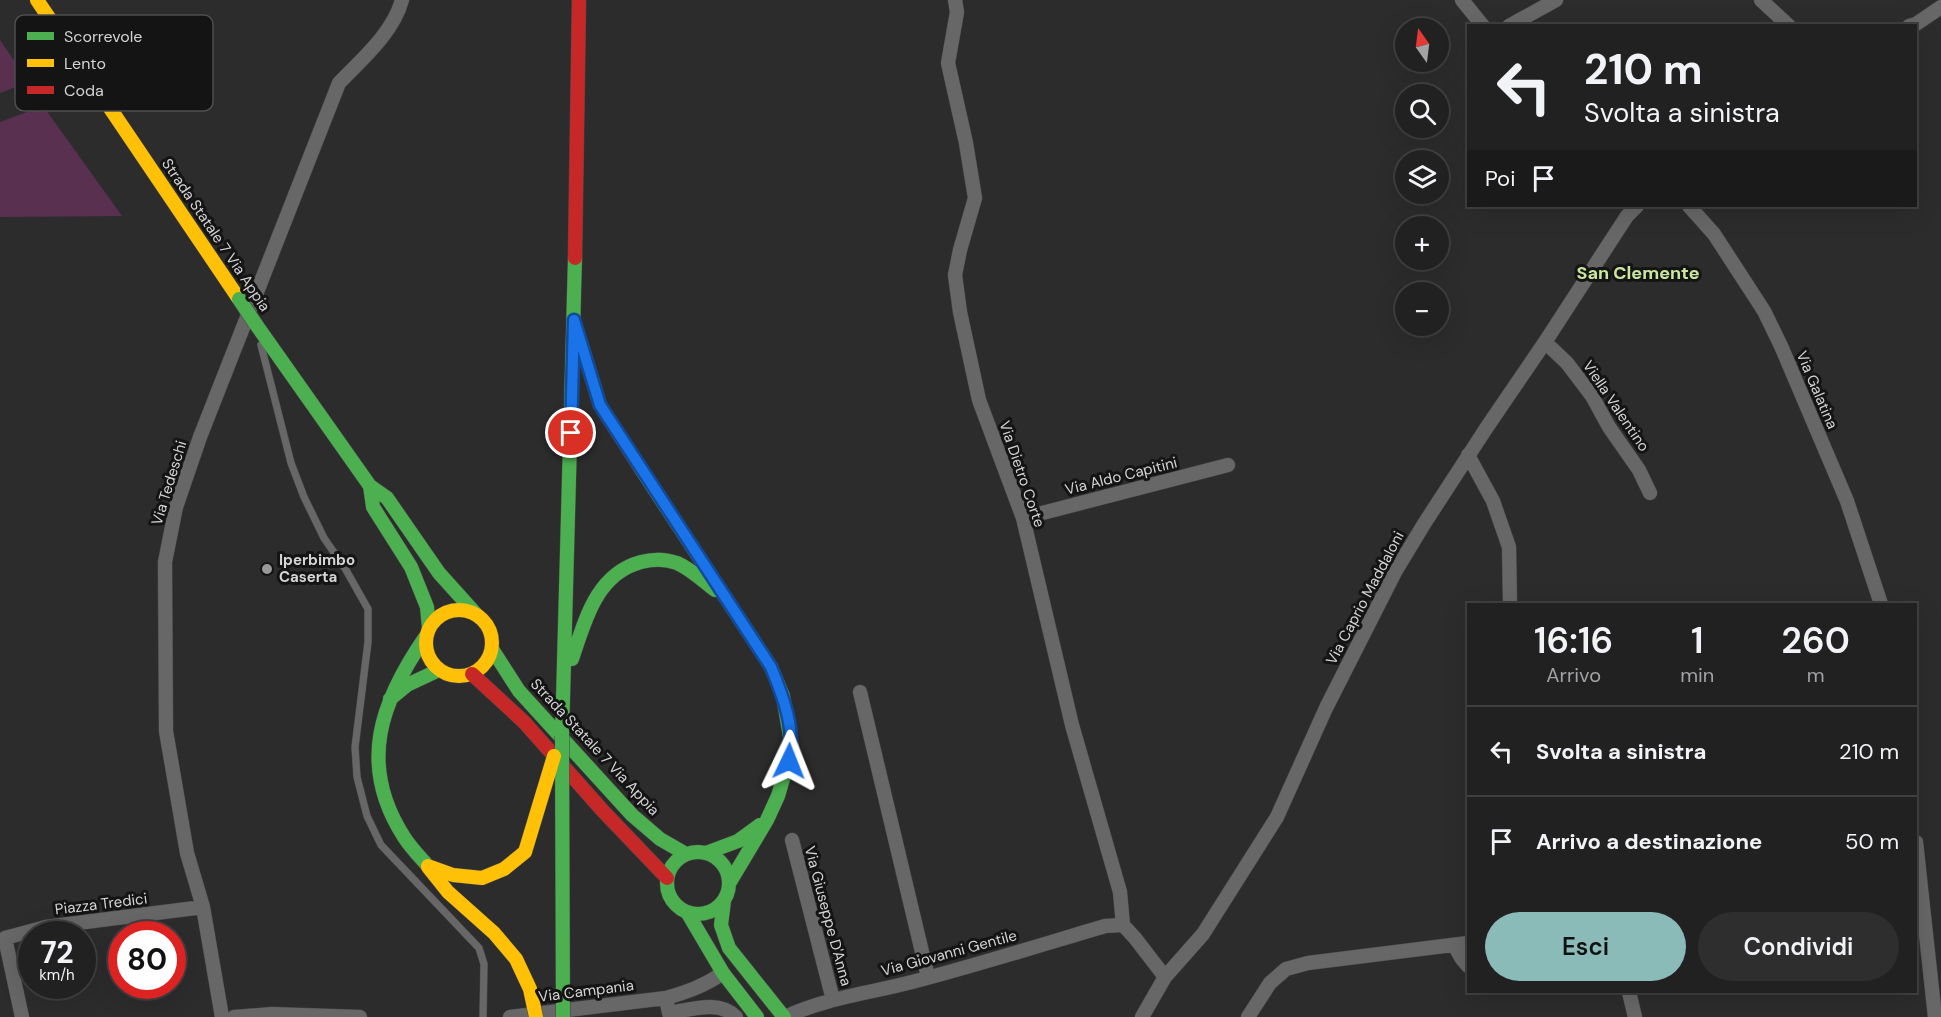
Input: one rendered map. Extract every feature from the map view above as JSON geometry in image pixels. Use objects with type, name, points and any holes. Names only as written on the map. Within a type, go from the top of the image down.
[{"type":"main road","name":"Strada Statale 7 Via Appia","points":[[37,0],[47,15]]},
{"type":"main road","points":[[563,1017],[562,736],[574,320],[579,0]]},
{"type":"main road","name":"Strada Statale 7 Via Appia","points":[[112,111],[255,323],[370,486],[387,498],[439,573],[489,628],[492,649],[519,691],[633,815],[660,838],[686,854]]},
{"type":"main road","points":[[574,320],[600,405],[771,667],[783,696],[792,748],[778,796],[767,820],[730,882],[724,901],[722,925],[729,948],[785,1017]]},
{"type":"main road","name":"Strada Statale 7 Via Appia","points":[[370,486],[374,507],[411,567],[427,607],[428,655],[439,670]]},
{"type":"main road","points":[[564,682],[590,607],[602,585],[618,571],[640,561],[660,559],[678,564],[725,597]]},
{"type":"main road","points":[[475,613],[457,609],[440,615],[410,657],[387,701],[380,727],[381,784],[387,806],[409,848],[428,866],[448,892],[494,933],[516,959],[530,989],[536,1017]]},
{"type":"main road","points":[[387,701],[407,685],[439,670],[449,675],[472,674],[485,664],[492,649]]},
{"type":"main road","points":[[472,674],[504,701],[667,878]]},
{"type":"main road","points":[[428,866],[453,875],[482,878],[504,869],[525,852],[562,736]]},
{"type":"main road","points":[[706,853],[738,841],[767,820]]},
{"type":"main road","points":[[724,901],[708,913],[687,912],[671,899],[667,888],[667,878],[677,860],[686,854],[696,852],[713,856],[725,867],[730,882]]},
{"type":"main road","points":[[687,912],[723,974],[757,1017]]},
{"type":"street","name":"Via Tedeschi","points":[[222,1017],[203,907],[187,853],[166,731],[165,562],[176,507],[200,437],[339,83],[375,46],[398,13],[402,0]]},
{"type":"street","name":"Via Dietro Corte","points":[[955,0],[957,12],[948,63],[966,143],[975,198],[955,275],[960,312],[979,400],[1023,518],[1072,725],[1120,892],[1123,925]]},
{"type":"street","points":[[1462,0],[1481,24]]},
{"type":"street","points":[[1513,24],[1556,0]]},
{"type":"street","points":[[1761,0],[1787,24]]},
{"type":"street","points":[[1916,24],[1941,7]]},
{"type":"street","name":"Via Caprio Maddaloni","points":[[1142,1017],[1165,977],[1203,934],[1277,817],[1326,708],[1395,572],[1468,455],[1627,216],[1636,207]]},
{"type":"street","name":"Via Galatina","points":[[1690,207],[1714,234],[1764,311],[1781,346],[1847,501],[1881,603]]},
{"type":"street","name":"Viella Valentino","points":[[1545,342],[1567,363],[1592,396],[1639,470],[1650,493]]},
{"type":"street","points":[[1468,455],[1493,501],[1509,547],[1510,603]]},
{"type":"street","name":"Via Aldo Capitini","points":[[1023,518],[1228,465]]},
{"type":"street","points":[[860,692],[928,977]]},
{"type":"street","name":"Via Giuseppe D'Anna","points":[[792,840],[833,1000]]},
{"type":"street","points":[[1917,851],[1935,1017]]},
{"type":"street","name":"Piazza Tredici","points":[[3,936],[46,927],[203,907]]},
{"type":"street","points":[[1123,925],[1136,938],[1165,977]]},
{"type":"street","name":"Via Giovanni Gentile","points":[[785,1017],[806,1007],[928,977],[1105,926],[1123,925]]},
{"type":"street","points":[[3,936],[22,1017]]},
{"type":"street","points":[[1248,1017],[1270,984],[1286,969],[1308,963],[1467,943]]},
{"type":"street","points":[[1447,945],[1467,965]]},
{"type":"street","name":"Via Campania","points":[[510,1017],[666,998],[705,985],[723,974]]},
{"type":"street","points":[[1629,993],[1635,1017]]},
{"type":"street","points":[[666,998],[669,1013],[719,1007],[736,1017]]},
{"type":"street","points":[[234,1017],[272,1014],[360,1017]]},
{"type":"lane","points":[[255,323],[291,463],[304,497],[324,538],[346,570],[368,609],[368,642],[355,747],[357,777],[366,816],[381,844],[479,948],[484,964],[483,1017]]},
{"type":"shaded area","points":[[0,40],[15,62],[15,87],[0,93]]},
{"type":"shaded area","points":[[30,111],[47,111],[122,216],[0,217],[0,122]]},
{"type":"traffic: fast","points":[[562,736],[575,258]]},
{"type":"traffic: fast","points":[[239,299],[255,323]]},
{"type":"traffic: fast","points":[[255,323],[370,486],[387,498],[439,573],[475,613]]},
{"type":"traffic: fast","points":[[641,469],[771,667],[783,696],[792,748],[778,796],[767,820],[730,882]]},
{"type":"traffic: fast","points":[[370,486],[373,507],[411,567],[427,607],[429,628]]},
{"type":"traffic: fast","points":[[572,659],[594,601],[613,577],[626,568],[650,560],[673,562],[687,568],[715,590]]},
{"type":"traffic: fast","points":[[426,636],[410,660],[387,709],[380,734],[378,758],[381,784],[390,810],[407,841],[428,866]]},
{"type":"traffic: fast","points":[[492,649],[519,691],[632,815],[660,839],[686,854]]},
{"type":"traffic: fast","points":[[390,699],[407,685],[439,670]]},
{"type":"traffic: fast","points":[[562,736],[563,1017]]},
{"type":"traffic: fast","points":[[706,853],[738,841],[760,825]]},
{"type":"traffic: fast","points":[[698,852],[710,854],[720,861],[727,871],[729,883],[727,895],[720,905],[710,912],[698,914],[686,912],[676,905],[669,895],[667,883],[669,871],[676,861],[686,854],[698,852]]},
{"type":"traffic: fast","points":[[724,901],[721,925],[729,948],[784,1017]]},
{"type":"traffic: fast","points":[[687,912],[723,973],[757,1017]]},
{"type":"traffic: slow","points":[[37,0],[47,15]]},
{"type":"traffic: slow","points":[[112,111],[239,299]]},
{"type":"traffic: slow","points":[[465,610],[483,619],[490,630],[492,643],[490,656],[483,667],[472,674],[453,676],[435,667],[428,656],[426,637],[435,619],[446,612],[465,610]]},
{"type":"traffic: slow","points":[[428,866],[453,875],[482,878],[504,869],[525,852],[554,756]]},
{"type":"traffic: slow","points":[[428,867],[448,892],[494,933],[516,959],[530,989],[536,1017]]},
{"type":"traffic: jam","points":[[575,258],[579,0]]},
{"type":"traffic: jam","points":[[580,340],[600,405],[641,469]]},
{"type":"traffic: jam","points":[[472,674],[524,722],[603,811],[667,878]]},
{"type":"place","name":"Iperbimbo Caserta","points":[[267,569]]},
{"type":"district","name":"San Clemente","points":[[1638,273]]},
{"type":"route","points":[[571,433],[574,320],[600,405],[771,667],[783,696],[789,721],[792,748],[789,761]]}]
